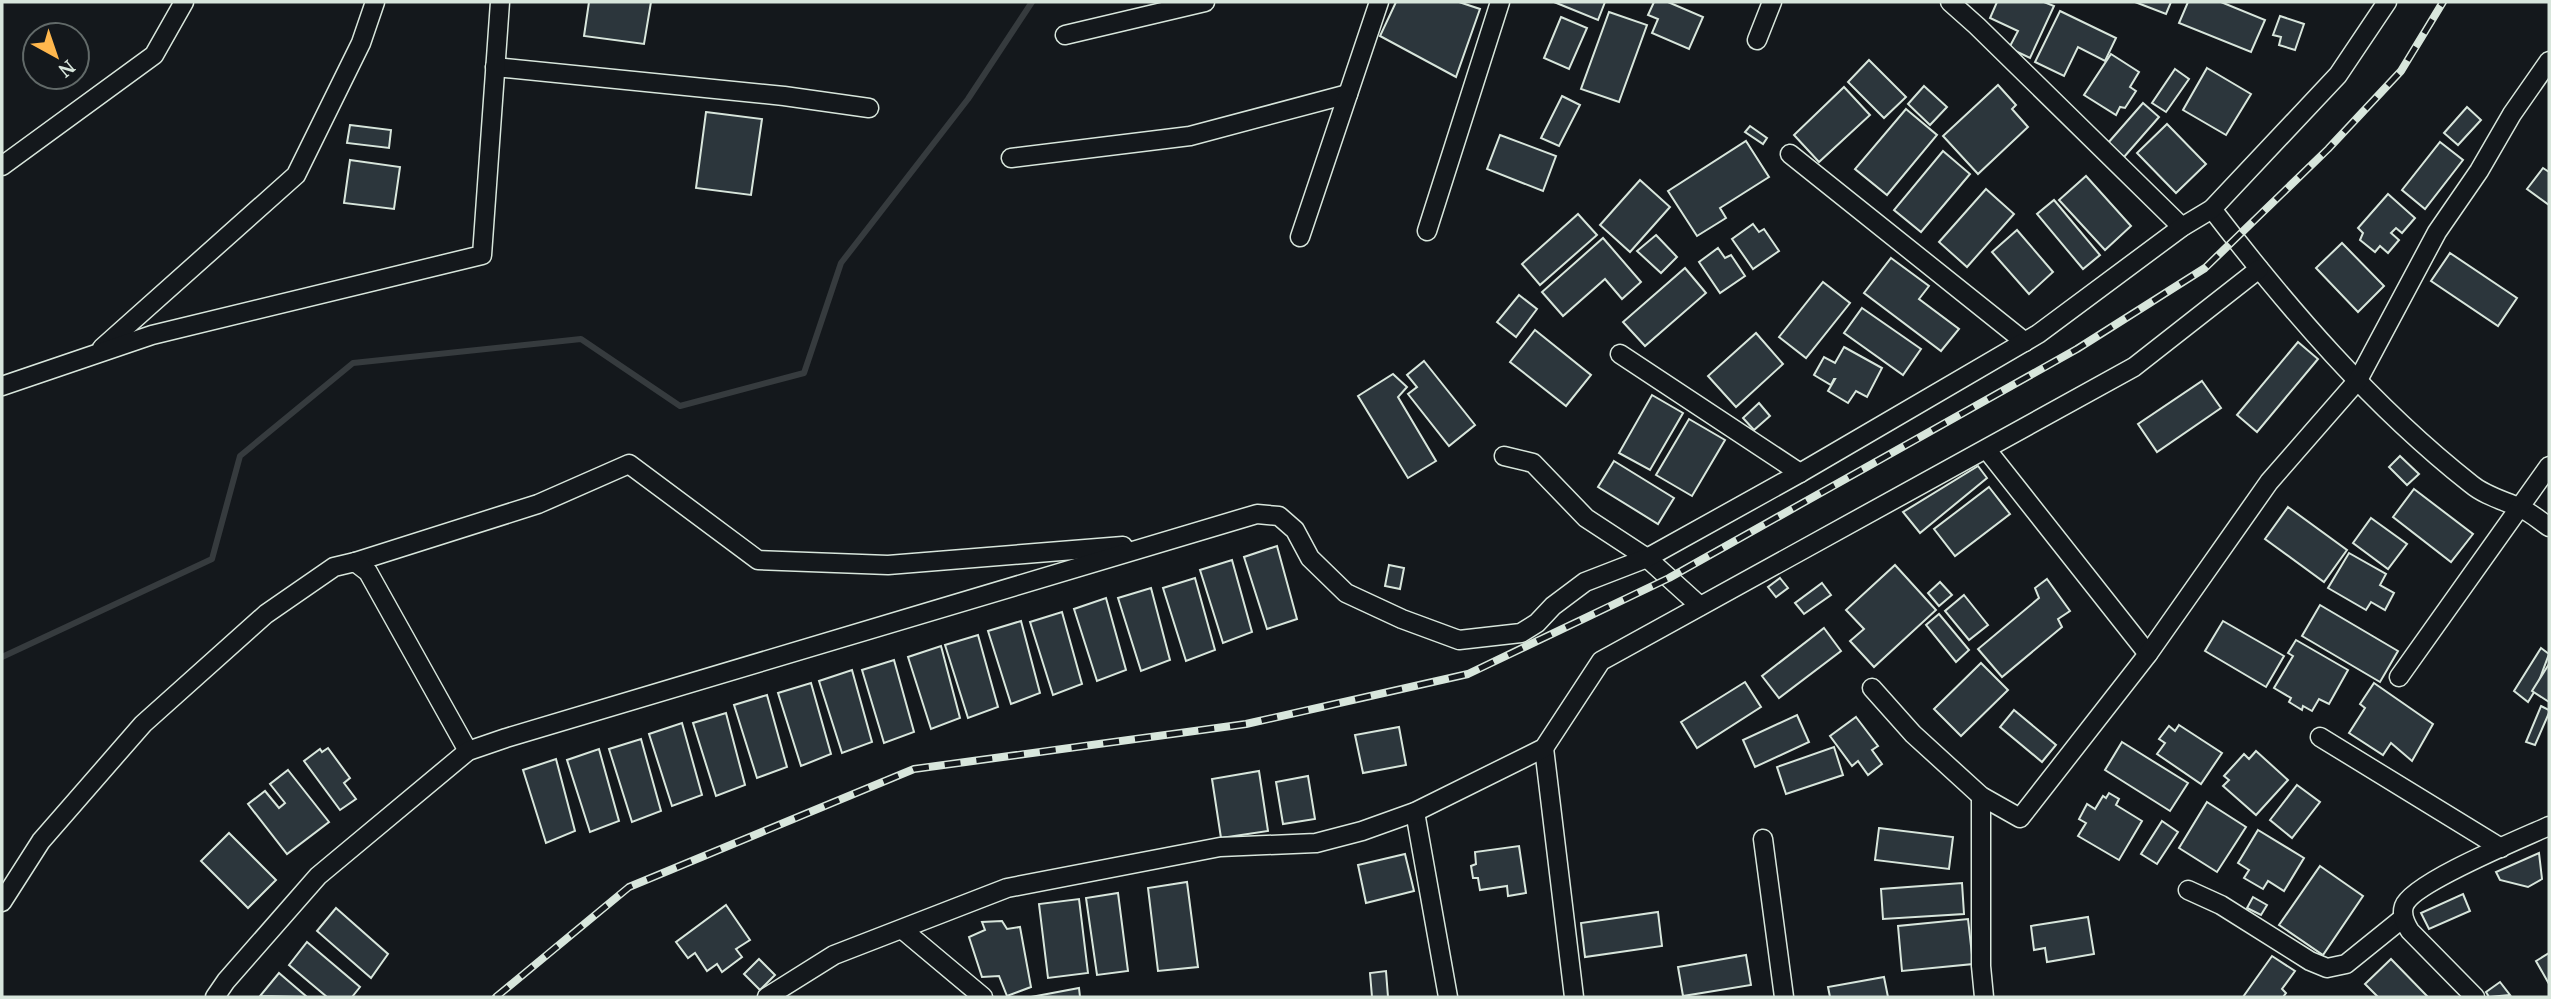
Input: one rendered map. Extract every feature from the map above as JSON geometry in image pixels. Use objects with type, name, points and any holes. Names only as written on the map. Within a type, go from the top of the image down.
[{"type":"street","points":[[2,166],[153,55],[184,2]]},
{"type":"street","points":[[95,354],[296,175],[360,43],[375,2]]},
{"type":"street","points":[[3,382],[152,335],[482,256],[500,2]]},
{"type":"street","points":[[1065,35],[1205,2]]},
{"type":"street","points":[[1300,237],[1379,2]]},
{"type":"street","points":[[1427,231],[1500,2]]},
{"type":"street","points":[[1756,40],[1772,2]]},
{"type":"street","points":[[1950,2],[2182,227]]},
{"type":"street","points":[[215,997],[318,876],[468,751],[1257,514],[1279,516],[1295,530],[1310,558],[1346,593],[1402,619],[1459,640],[1521,633],[1537,623],[1553,606],[1585,582],[1647,558],[1800,473],[2025,342],[2182,227],[2213,209],[2338,75],[2387,2]]},
{"type":"street","points":[[1872,688],[1913,734],[1981,796],[2020,818],[2148,654],[2269,482],[2358,380],[2437,232],[2549,61]]},
{"type":"street","points":[[495,67],[785,96],[869,108]]},
{"type":"street","points":[[1011,158],[1190,136],[1348,94]]},
{"type":"street","points":[[1790,153],[2025,342]]},
{"type":"street","points":[[2213,209],[2259,269],[2358,380],[2473,486],[2521,508],[2549,527]]},
{"type":"street","points":[[767,997],[834,955],[1007,888],[1220,847],[1316,843],[1362,831],[1415,812],[1544,748],[1601,661],[2134,367],[2259,269]]},
{"type":"street","points":[[1620,354],[1800,473]]},
{"type":"street","points":[[1987,450],[2148,654]]},
{"type":"street","points":[[1504,456],[1533,463],[1586,518],[1647,558],[1700,606]]},
{"type":"street","points":[[2,902],[41,841],[143,724],[266,614],[334,567],[538,504],[629,464],[758,560],[888,565],[1158,544]]},
{"type":"street","points":[[2399,677],[2549,466]]},
{"type":"street","points":[[355,562],[368,572],[468,751]]},
{"type":"street","points":[[2320,737],[2501,848]]},
{"type":"street","points":[[1544,748],[1574,997]]},
{"type":"street","points":[[1981,796],[1981,966],[1984,997]]},
{"type":"street","points":[[1415,812],[1448,997]]},
{"type":"street","points":[[2475,997],[2410,931],[2403,918],[2404,905],[2415,891],[2549,826]]},
{"type":"street","points":[[1763,839],[1784,997]]},
{"type":"street","points":[[2188,890],[2221,905],[2311,961],[2327,968],[2346,964],[2403,918]]},
{"type":"street","points":[[903,930],[983,997]]},
{"type":"building","points":[[589,2],[651,2],[644,44],[584,36]]},
{"type":"building","points":[[1396,2],[1459,2],[1480,9],[1456,77],[1380,36]]},
{"type":"building","points":[[1554,2],[1605,2],[1598,20]]},
{"type":"building","points":[[1654,2],[1668,2],[1703,17],[1689,49],[1652,33],[1658,19],[1648,15]]},
{"type":"building","points":[[1997,2],[2044,2],[2054,6],[2030,58],[2009,48],[2018,31],[1990,18]]},
{"type":"building","points":[[2135,2],[2171,2],[2166,14]]},
{"type":"building","points":[[2188,2],[2221,2],[2265,20],[2251,52],[2179,23]]},
{"type":"building","points":[[2060,11],[2116,38],[2105,61],[2078,47],[2064,76],[2035,62]]},
{"type":"building","points":[[1609,12],[1647,25],[1619,102],[1581,89]]},
{"type":"building","points":[[2280,16],[2304,24],[2295,50],[2279,45],[2281,37],[2273,35]]},
{"type":"building","points":[[1561,17],[1587,28],[1569,69],[1544,58]]},
{"type":"building","points":[[2111,54],[2139,72],[2130,87],[2136,91],[2125,108],[2120,107],[2116,115],[2084,95]]},
{"type":"building","points":[[1869,60],[1906,97],[1884,118],[1848,82]]},
{"type":"building","points":[[2207,68],[2251,94],[2226,135],[2183,110]]},
{"type":"building","points":[[2175,69],[2189,79],[2166,112],[2152,103]]},
{"type":"building","points":[[1998,85],[2016,105],[2012,109],[2028,127],[1978,174],[1943,136]]},
{"type":"building","points":[[1924,86],[1947,107],[1930,125],[1908,104]]},
{"type":"building","points":[[1844,87],[1870,115],[1819,162],[1794,135]]},
{"type":"building","points":[[1562,96],[1580,105],[1559,146],[1541,138]]},
{"type":"building","points":[[2143,103],[2159,117],[2124,157],[2108,143]]},
{"type":"building","points":[[2467,107],[2481,120],[2458,145],[2444,133]]},
{"type":"building","points":[[1906,109],[1937,135],[1887,195],[1855,169]]},
{"type":"building","points":[[706,112],[762,119],[751,195],[696,188]]},
{"type":"building","points":[[2167,124],[2206,164],[2176,193],[2137,153]]},
{"type":"building","points":[[350,125],[391,130],[389,148],[347,143]]},
{"type":"building","points":[[1750,126],[1767,138],[1763,144],[1745,132]]},
{"type":"building","points":[[1500,135],[1556,156],[1543,191],[1487,169]]},
{"type":"building","points":[[1746,141],[1769,177],[1720,208],[1726,218],[1697,236],[1668,191]]},
{"type":"building","points":[[2440,142],[2463,160],[2425,209],[2402,190]]},
{"type":"building","points":[[1943,151],[1970,174],[1921,232],[1894,210]]},
{"type":"building","points":[[350,160],[400,167],[394,209],[344,203]]},
{"type":"building","points":[[2543,168],[2549,172],[2549,205],[2527,189]]},
{"type":"building","points":[[2086,176],[2131,226],[2105,250],[2059,200]]},
{"type":"building","points":[[1640,180],[1670,207],[1630,252],[1600,225]]},
{"type":"building","points":[[1986,189],[2014,214],[1967,267],[1939,242]]},
{"type":"building","points":[[2388,194],[2415,218],[2402,233],[2396,228],[2391,233],[2399,240],[2388,253],[2380,246],[2375,252],[2360,240],[2363,233],[2358,228]]},
{"type":"building","points":[[2054,200],[2100,255],[2083,269],[2037,214]]},
{"type":"building","points":[[1578,214],[1597,235],[1540,285],[1522,264]]},
{"type":"building","points":[[1753,224],[1759,232],[1764,229],[1779,251],[1753,269],[1732,239]]},
{"type":"building","points":[[2017,230],[2053,272],[2029,294],[1992,252]]},
{"type":"building","points":[[1656,235],[1677,257],[1661,273],[1637,251]]},
{"type":"building","points":[[1603,238],[1641,282],[1622,299],[1605,279],[1563,316],[1542,292]]},
{"type":"building","points":[[2342,243],[2384,286],[2358,312],[2316,268]]},
{"type":"building","points":[[1718,248],[1725,258],[1731,255],[1745,276],[1720,293],[1699,262]]},
{"type":"building","points":[[2450,253],[2517,298],[2498,326],[2431,281]]},
{"type":"building","points":[[1891,258],[1929,286],[1919,299],[1959,329],[1941,351],[1864,293]]},
{"type":"building","points":[[1685,268],[1706,293],[1645,346],[1623,322]]},
{"type":"building","points":[[1823,282],[1850,303],[1806,358],[1779,337]]},
{"type":"building","points":[[1519,295],[1537,309],[1516,337],[1497,322]]},
{"type":"building","points":[[1862,308],[1921,349],[1903,375],[1844,333]]},
{"type":"building","points":[[1535,330],[1591,375],[1566,406],[1510,362]]},
{"type":"building","points":[[1756,333],[1783,364],[1736,407],[1708,376]]},
{"type":"building","points":[[2298,342],[2318,359],[2257,432],[2237,415]]},
{"type":"building","points":[[1844,347],[1882,368],[1867,397],[1856,391],[1848,403],[1828,391],[1835,379],[1831,385],[1814,375],[1824,357],[1835,363]]},
{"type":"building","points":[[1424,361],[1475,425],[1449,446],[1408,394],[1417,387],[1407,375]]},
{"type":"building","points":[[1393,374],[1407,387],[1398,397],[1436,461],[1408,478],[1358,396]]},
{"type":"building","points":[[2202,381],[2221,408],[2157,452],[2138,424]]},
{"type":"building","points":[[1652,395],[1683,413],[1650,470],[1619,453]]},
{"type":"building","points":[[1759,403],[1770,416],[1754,430],[1743,418]]},
{"type":"building","points":[[1689,419],[1725,440],[1692,496],[1656,475]]},
{"type":"building","points":[[2400,456],[2419,474],[2407,485],[2389,467]]},
{"type":"building","points":[[1614,461],[1674,498],[1658,524],[1598,487]]},
{"type":"building","points":[[1978,466],[1987,478],[1920,533],[1903,512]]},
{"type":"building","points":[[1989,487],[2010,514],[1955,556],[1934,529]]},
{"type":"building","points":[[2414,489],[2473,534],[2451,562],[2393,517]]},
{"type":"building","points":[[2288,507],[2347,550],[2324,582],[2265,539]]},
{"type":"building","points":[[2371,518],[2407,544],[2388,569],[2353,543]]},
{"type":"building","points":[[1277,546],[1297,619],[1267,629],[1244,557]]},
{"type":"building","points":[[2349,553],[2386,574],[2380,585],[2394,593],[2385,610],[2371,602],[2366,610],[2328,588]]},
{"type":"building","points":[[1232,560],[1252,632],[1223,643],[1200,570]]},
{"type":"building","points":[[1389,565],[1404,568],[1400,589],[1385,586]]},
{"type":"building","points":[[1895,565],[1936,610],[1874,667],[1850,641],[1864,629],[1846,610]]},
{"type":"building","points":[[1195,578],[1215,650],[1186,661],[1163,588]]},
{"type":"building","points":[[1780,578],[1788,588],[1776,597],[1768,587]]},
{"type":"building","points":[[2047,579],[2070,611],[2058,619],[2062,627],[2002,677],[1978,649],[2039,598],[2035,588]]},
{"type":"building","points":[[1940,582],[1952,595],[1939,606],[1928,593]]},
{"type":"building","points":[[1822,583],[1831,595],[1804,614],[1795,603]]},
{"type":"building","points":[[1151,588],[1170,660],[1141,671],[1118,598]]},
{"type":"building","points":[[1964,595],[1988,625],[1969,640],[1945,611]]},
{"type":"building","points":[[1106,598],[1126,670],[1097,681],[1074,609]]},
{"type":"building","points":[[2320,605],[2398,651],[2380,682],[2302,636]]},
{"type":"building","points":[[1062,612],[1082,684],[1053,695],[1030,622]]},
{"type":"building","points":[[1939,614],[1969,650],[1956,662],[1926,625]]},
{"type":"building","points":[[1021,621],[1040,693],[1011,704],[988,631]]},
{"type":"building","points":[[2223,621],[2284,656],[2266,687],[2205,651]]},
{"type":"building","points":[[1824,628],[1841,651],[1779,698],[1762,676]]},
{"type":"building","points":[[978,635],[998,707],[968,718],[945,645]]},
{"type":"building","points":[[2296,640],[2348,670],[2329,704],[2319,699],[2312,711],[2303,706],[2302,710],[2289,702],[2291,698],[2274,688],[2293,656],[2288,653]]},
{"type":"building","points":[[941,646],[960,718],[931,729],[908,657]]},
{"type":"building","points":[[2541,648],[2549,654],[2536,689],[2528,702],[2514,691]]},
{"type":"building","points":[[894,660],[914,732],[884,743],[862,670]]},
{"type":"building","points":[[1981,663],[2008,690],[1961,736],[1934,709]]},
{"type":"building","points":[[2549,664],[2549,702],[2532,691]]},
{"type":"building","points":[[852,670],[872,742],[842,753],[819,681]]},
{"type":"building","points":[[1745,682],[1761,707],[1697,748],[1681,722]]},
{"type":"building","points":[[811,683],[831,754],[801,766],[778,693]]},
{"type":"building","points":[[2374,683],[2433,724],[2412,761],[2391,743],[2383,755],[2349,733],[2365,708],[2360,704]]},
{"type":"building","points":[[767,695],[787,767],[757,778],[734,705]]},
{"type":"building","points":[[2541,706],[2549,710],[2549,713],[2535,745],[2526,742]]},
{"type":"building","points":[[2014,710],[2056,745],[2042,762],[2000,727]]},
{"type":"building","points":[[726,713],[745,785],[716,796],[693,723]]},
{"type":"building","points":[[1797,715],[1809,742],[1755,767],[1743,740]]},
{"type":"building","points":[[1856,717],[1878,746],[1872,750],[1882,764],[1868,775],[1858,761],[1852,766],[1830,736]]},
{"type":"building","points":[[682,723],[702,795],[672,806],[649,734]]},
{"type":"building","points":[[2179,725],[2222,753],[2201,784],[2157,754],[2165,743],[2159,739],[2169,726],[2175,731]]},
{"type":"building","points":[[1399,727],[1406,765],[1363,773],[1355,735]]},
{"type":"building","points":[[641,739],[661,811],[632,822],[609,749]]},
{"type":"building","points":[[2122,742],[2188,783],[2170,811],[2105,770]]},
{"type":"building","points":[[1834,747],[1843,775],[1786,794],[1777,767]]},
{"type":"building","points":[[328,748],[350,778],[344,783],[356,799],[340,810],[304,761],[320,749],[322,752]]},
{"type":"building","points":[[599,749],[619,821],[590,832],[567,760]]},
{"type":"building","points":[[2256,751],[2288,780],[2256,815],[2223,786],[2229,780],[2224,776],[2244,754],[2249,759]]},
{"type":"building","points":[[556,759],[575,831],[546,843],[523,770]]},
{"type":"building","points":[[288,770],[329,822],[287,854],[248,804],[265,791],[279,808],[285,803],[270,784]]},
{"type":"building","points":[[1259,771],[1268,831],[1221,838],[1212,779]]},
{"type":"building","points":[[1308,776],[1315,819],[1283,824],[1276,782]]},
{"type":"building","points":[[2297,785],[2320,802],[2292,838],[2270,820]]},
{"type":"building","points":[[2109,793],[2119,799],[2116,805],[2142,821],[2119,860],[2078,836],[2086,823],[2079,819],[2087,804],[2095,809],[2103,796],[2106,798]]},
{"type":"building","points":[[2207,802],[2246,827],[2217,872],[2179,848]]},
{"type":"building","points":[[2162,821],[2178,832],[2157,864],[2141,854]]},
{"type":"building","points":[[1879,828],[1953,837],[1949,869],[1875,860]]},
{"type":"building","points":[[2258,830],[2304,858],[2284,891],[2268,881],[2263,889],[2244,878],[2249,870],[2238,863]]},
{"type":"building","points":[[229,833],[276,880],[248,908],[201,861]]},
{"type":"building","points":[[1519,846],[1526,893],[1508,896],[1507,886],[1480,890],[1478,878],[1473,878],[1471,866],[1476,864],[1475,852]]},
{"type":"building","points":[[2539,853],[2542,879],[2528,887],[2500,880],[2496,872]]},
{"type":"building","points":[[1405,854],[1414,891],[1366,903],[1358,865]]},
{"type":"building","points":[[2320,866],[2363,896],[2323,955],[2279,925]]},
{"type":"building","points":[[1187,882],[1198,967],[1158,971],[1148,888]]},
{"type":"building","points":[[1962,883],[1964,914],[1883,919],[1881,889]]},
{"type":"building","points":[[1118,893],[1128,971],[1097,975],[1086,898]]},
{"type":"building","points":[[2463,894],[2470,911],[2429,929],[2421,913]]},
{"type":"building","points":[[2253,897],[2267,905],[2261,915],[2247,908]]},
{"type":"building","points":[[1079,899],[1088,973],[1048,978],[1039,904]]},
{"type":"building","points":[[726,905],[750,940],[736,949],[742,957],[722,972],[717,964],[707,971],[695,953],[688,958],[676,942]]},
{"type":"building","points":[[336,908],[388,954],[371,978],[317,931]]},
{"type":"building","points":[[1658,912],[1662,946],[1585,957],[1581,923]]},
{"type":"building","points":[[2088,917],[2094,954],[2047,962],[2045,948],[2034,950],[2031,926]]},
{"type":"building","points":[[1968,919],[1973,964],[1902,971],[1898,926]]},
{"type":"building","points":[[1002,921],[1007,929],[1020,927],[1031,987],[1007,996],[999,976],[982,977],[969,937],[985,930],[982,922]]},
{"type":"building","points":[[307,942],[360,987],[352,997],[327,997],[289,965]]},
{"type":"building","points":[[2549,953],[2549,984],[2536,961]]},
{"type":"building","points":[[1746,955],[1751,985],[1683,996],[1678,967]]},
{"type":"building","points":[[2272,956],[2295,971],[2282,989],[2286,993],[2283,997],[2243,997]]},
{"type":"building","points":[[759,959],[775,975],[760,990],[744,974]]},
{"type":"building","points":[[2391,959],[2428,997],[2378,997],[2365,984]]},
{"type":"building","points":[[1386,971],[1388,997],[1372,997],[1370,973]]},
{"type":"building","points":[[279,973],[307,997],[260,996]]},
{"type":"building","points":[[1884,977],[1888,997],[1830,997],[1828,987]]},
{"type":"building","points":[[2500,982],[2510,995],[2489,997],[2486,992]]},
{"type":"building","points":[[1079,988],[1080,997],[1031,997]]},
{"type":"waterway","points":[[2,657],[212,559],[240,456],[353,363],[581,339],[680,406],[804,373],[841,263],[968,99],[1032,2]]},
{"type":"railway","points":[[496,997],[629,887],[914,769],[1246,724],[1468,674],[1669,578],[2077,349],[2205,268],[2328,149],[2401,71],[2443,2]]}]
